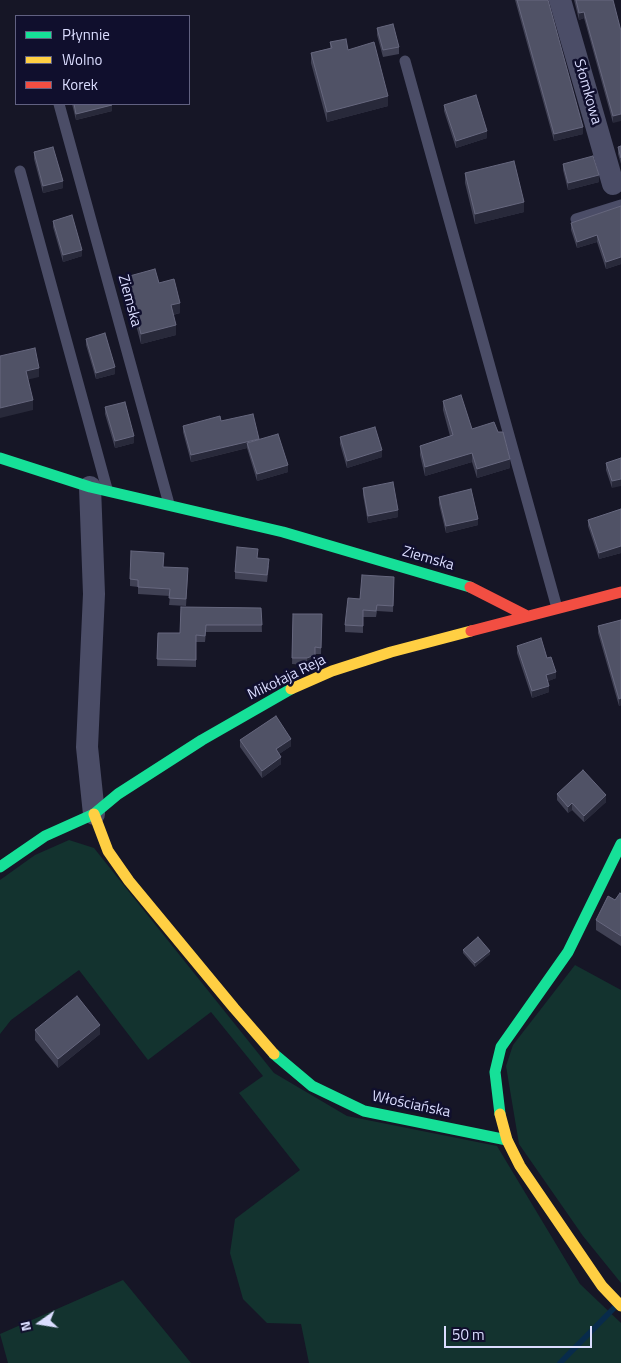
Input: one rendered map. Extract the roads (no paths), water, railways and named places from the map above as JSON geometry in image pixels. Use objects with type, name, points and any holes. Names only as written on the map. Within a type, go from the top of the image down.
[{"type":"street","name":"Słomkowa","points":[[560,0],[613,184]]},
{"type":"street","name":"Ziemska","points":[[0,458],[99,489],[283,532],[474,588],[527,616]]},
{"type":"street","points":[[94,814],[87,747],[99,489]]},
{"type":"street","name":"Mikołaja Reja","points":[[0,867],[45,836],[94,814],[126,788],[202,740],[285,692],[332,671],[391,652],[621,592]]},
{"type":"street","name":"Włościańska","points":[[94,814],[108,851],[129,881],[278,1058],[312,1086],[364,1111],[507,1140]]},
{"type":"street","points":[[621,844],[568,952],[501,1047],[495,1072],[498,1104],[507,1140],[520,1166],[602,1286],[621,1306]]},
{"type":"lane","points":[[405,61],[558,608]]},
{"type":"lane","name":"Ziemska","points":[[59,105],[170,506]]},
{"type":"lane","points":[[20,171],[99,489]]},
{"type":"lane","points":[[576,219],[621,205]]},
{"type":"waterway","points":[[560,1363],[614,1308]]}]
